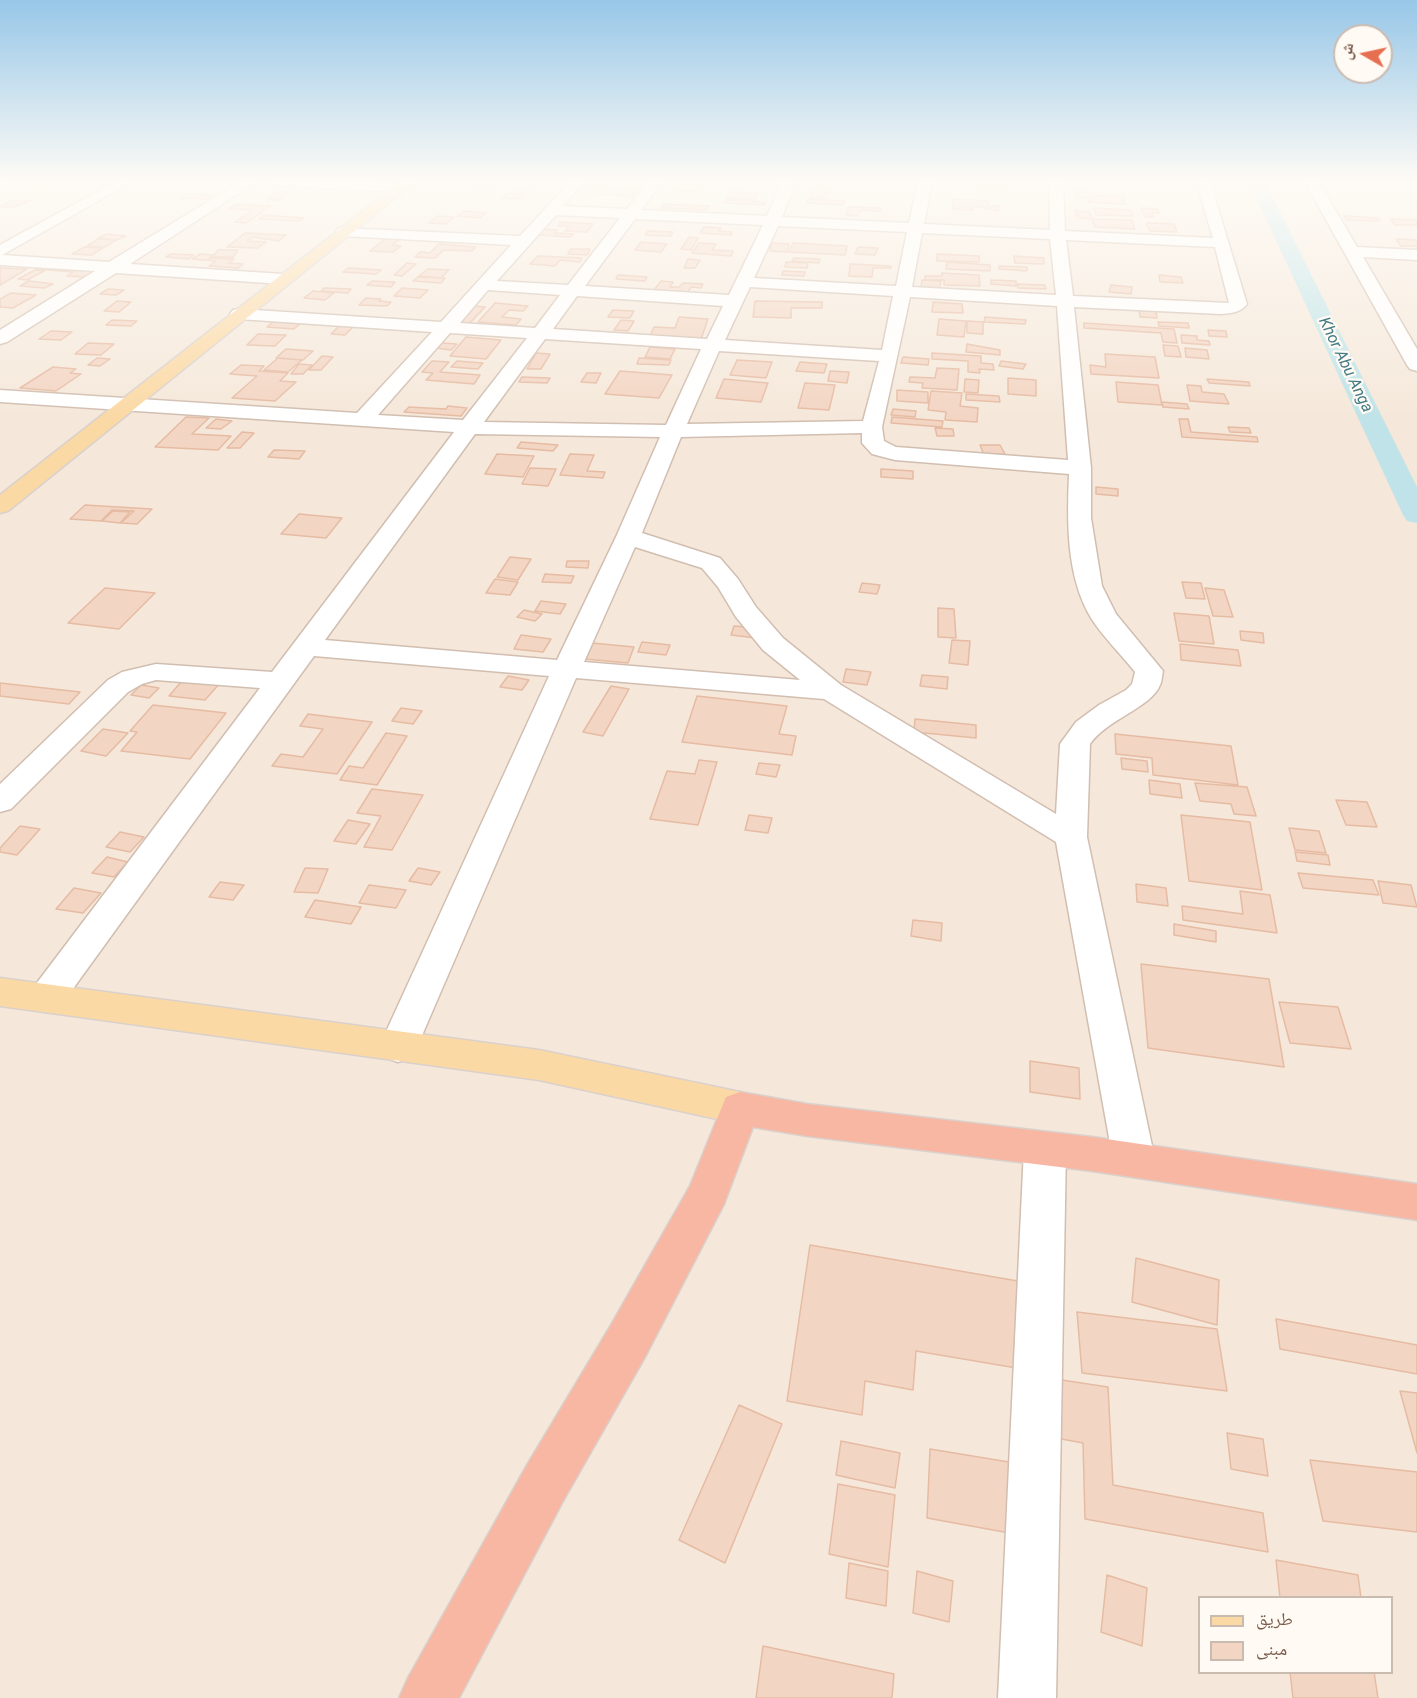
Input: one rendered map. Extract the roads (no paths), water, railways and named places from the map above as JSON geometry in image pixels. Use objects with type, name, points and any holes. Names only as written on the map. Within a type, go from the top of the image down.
[{"type":"highway","points":[[428,1698],[545,1483],[628,1341],[709,1191],[740,1108],[807,1120],[1134,1160],[1417,1202]]},
{"type":"main road","points":[[0,506],[306,261]]},
{"type":"main road","points":[[0,992],[539,1065],[740,1108]]},
{"type":"street","points":[[17,261],[284,279]]},
{"type":"street","points":[[0,338],[122,261]]},
{"type":"street","points":[[363,418],[506,261]]},
{"type":"street","points":[[46,998],[596,261]]},
{"type":"street","points":[[398,1047],[566,670],[628,537],[712,344],[753,261]]},
{"type":"street","points":[[910,261],[872,427],[873,443],[880,449],[896,453],[1080,468]]},
{"type":"street","points":[[1061,261],[1080,468],[1079,518],[1089,586],[1104,617],[1149,671],[1146,686],[1136,696],[1109,711],[1086,728],[1075,744],[1071,837],[1134,1160]]},
{"type":"street","points":[[743,282],[1221,309],[1233,308],[1238,304],[1227,261]]},
{"type":"street","points":[[1358,261],[1399,319],[1417,365]]},
{"type":"street","points":[[484,285],[734,301]]},
{"type":"street","points":[[239,314],[890,356]]},
{"type":"street","points":[[0,396],[363,418],[470,427],[673,431],[872,427]]},
{"type":"street","points":[[628,537],[711,564],[729,584],[745,610],[773,644],[831,691],[1071,837]]},
{"type":"street","points":[[306,647],[831,691]]},
{"type":"street","points":[[0,801],[118,687],[132,678],[156,672],[281,681]]},
{"type":"street","points":[[1027,1698],[1045,1149]]},
{"type":"waterway","name":"Khor Abu Anga","points":[[1295,261],[1417,515]]}]
